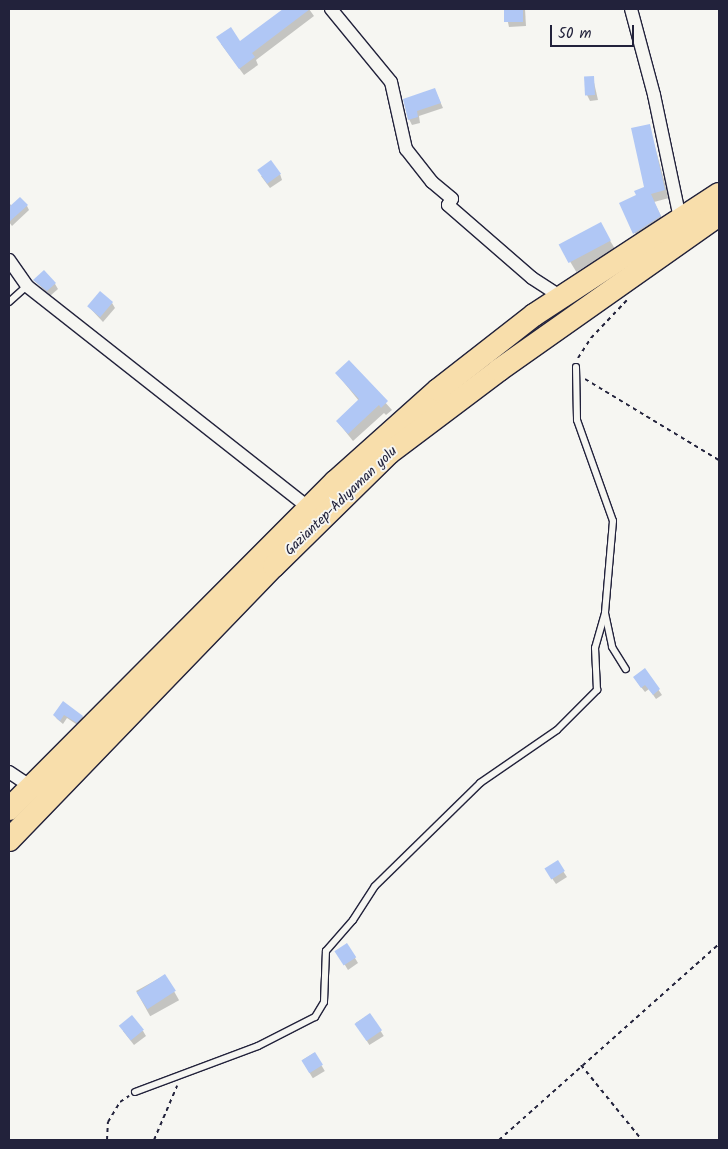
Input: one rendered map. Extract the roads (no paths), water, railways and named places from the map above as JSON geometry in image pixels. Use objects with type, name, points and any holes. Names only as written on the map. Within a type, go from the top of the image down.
[{"type":"highway","name":"Gaziantep-Adıyaman yolu","points":[[9,809],[309,508],[438,390],[561,296],[719,194]]},
{"type":"highway","name":"Gaziantep-Adıyaman yolu","points":[[9,840],[274,566],[390,453],[499,370],[719,215]]},
{"type":"street","points":[[331,9],[391,82],[406,148],[432,182],[452,200],[448,205],[532,278],[561,296]]},
{"type":"street","points":[[630,9],[654,95],[680,218]]},
{"type":"street","points":[[9,260],[28,286],[309,508]]},
{"type":"street","points":[[9,772],[31,787]]},
{"type":"lane","points":[[9,302],[28,286]]},
{"type":"lane","points":[[135,1092],[181,1077],[258,1046],[315,1017],[324,1002],[326,951],[353,920],[375,886],[480,783],[557,730],[597,690],[595,648],[605,613],[613,521],[577,420],[576,367]]},
{"type":"lane","points":[[605,613],[612,647],[626,668]]}]
